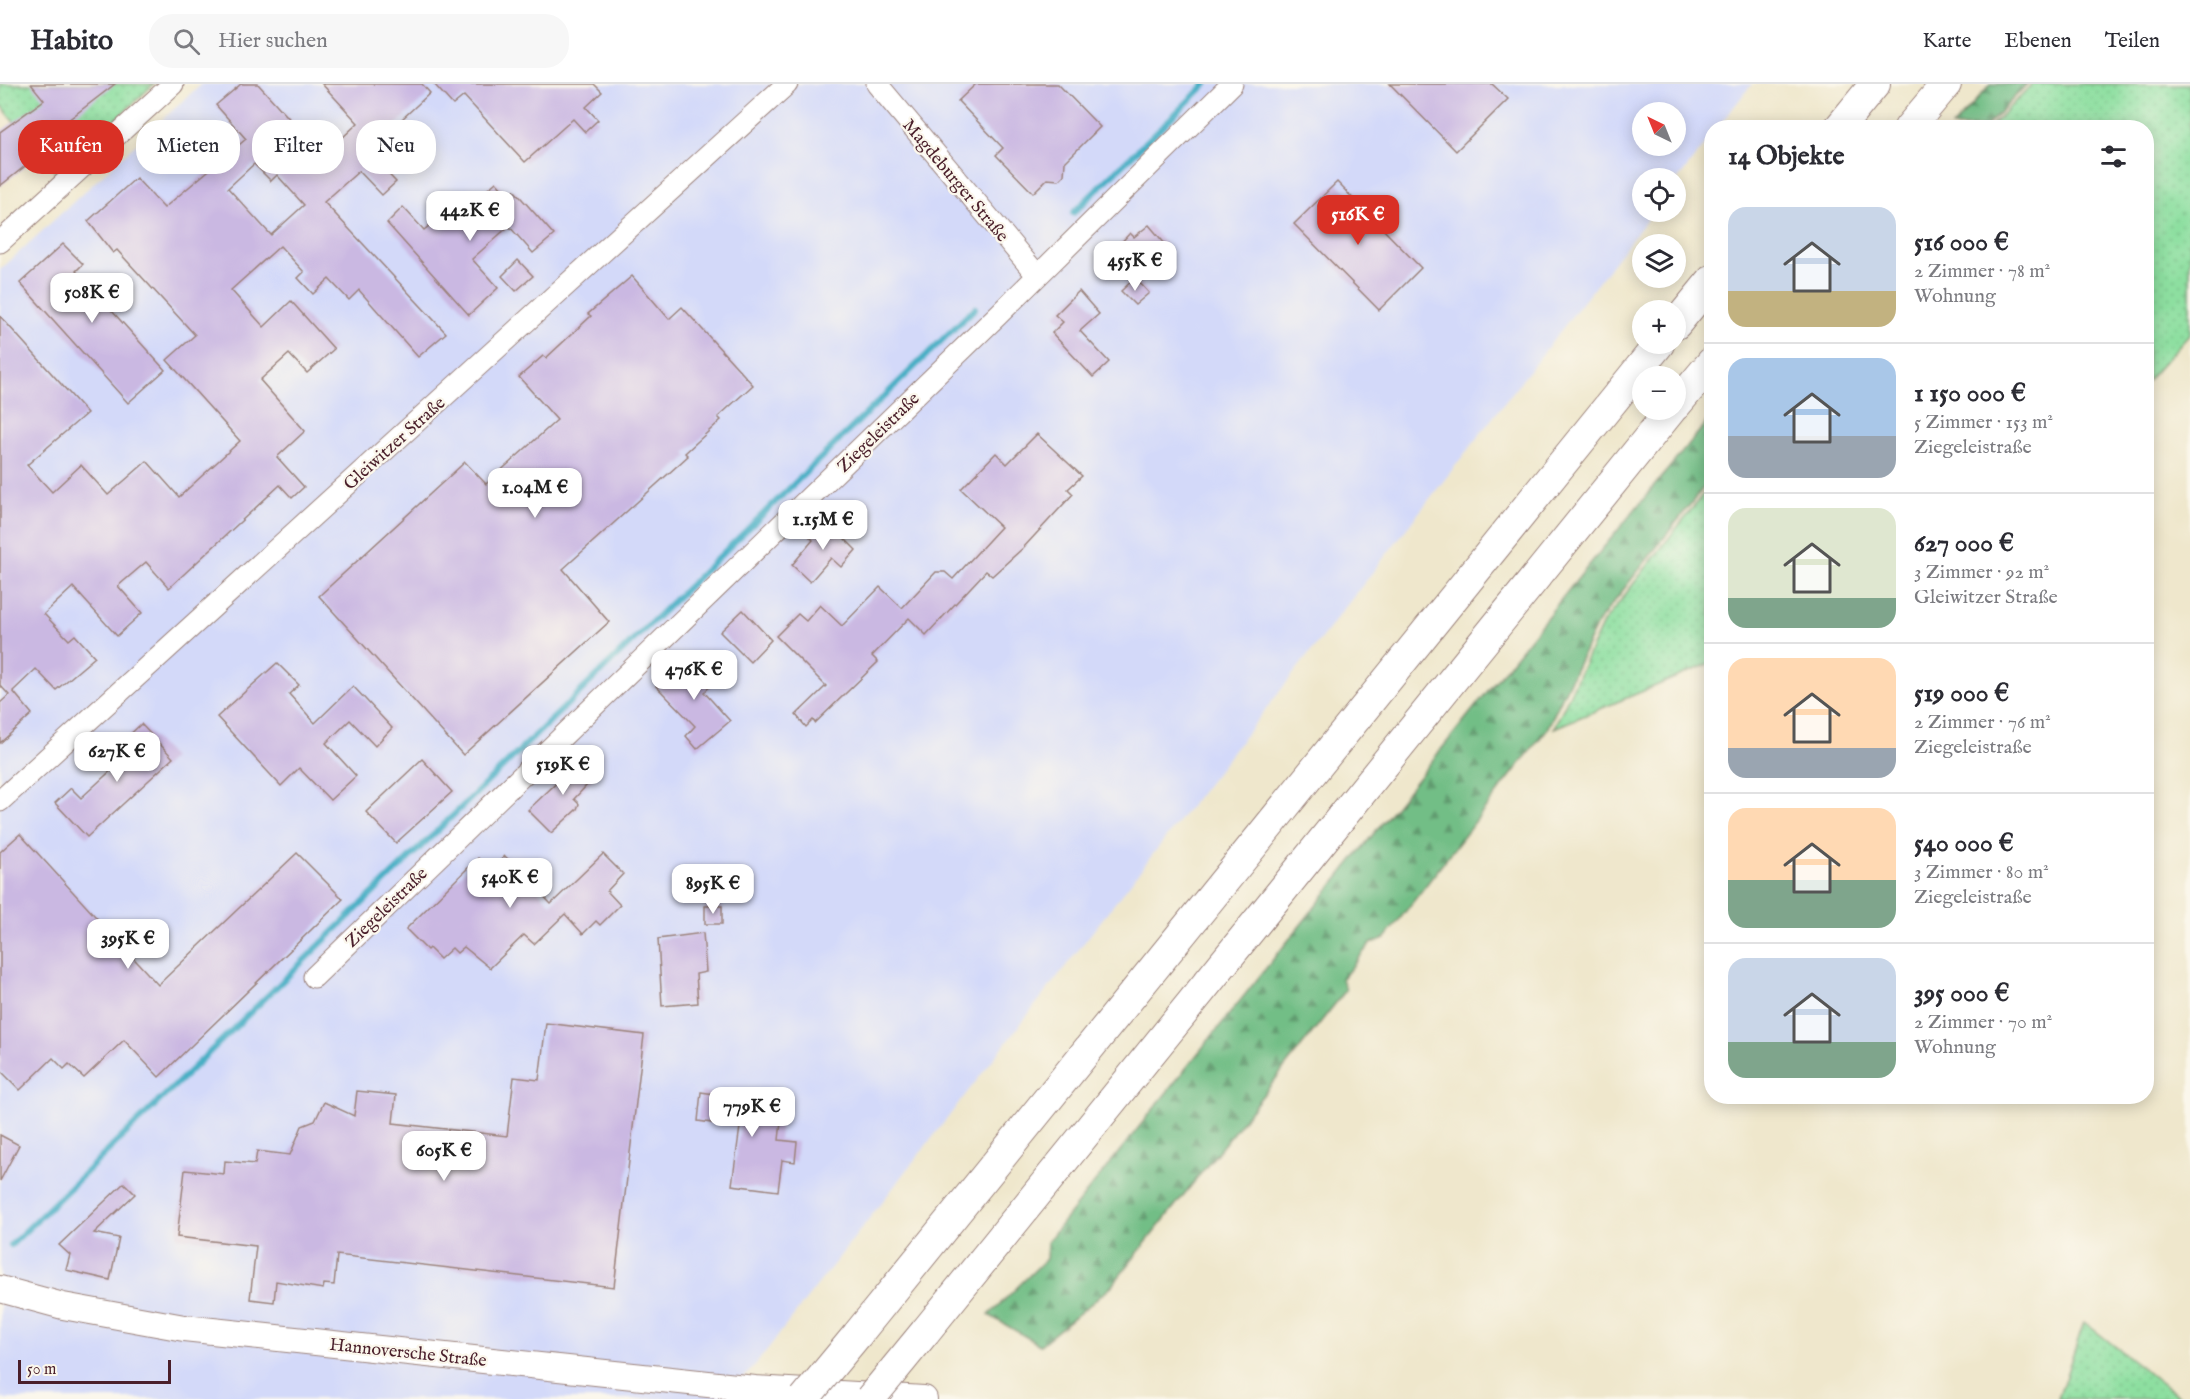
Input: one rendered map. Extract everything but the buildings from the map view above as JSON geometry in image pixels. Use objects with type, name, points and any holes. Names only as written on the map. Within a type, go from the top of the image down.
[{"type":"highway","points":[[1846,120],[1875,84]]},
{"type":"highway","points":[[1916,120],[1946,84]]},
{"type":"highway","points":[[1686,312],[1704,290]]},
{"type":"highway","points":[[812,1396],[857,1335],[1651,354]]},
{"type":"highway","points":[[1686,393],[1704,372]]},
{"type":"highway","points":[[870,1399],[1663,420]]},
{"type":"main road","name":"Hannoversche Straße","points":[[0,1289],[63,1306],[184,1328],[812,1396],[867,1394],[924,1399]]},
{"type":"street","points":[[0,242],[173,84]]},
{"type":"street","name":"Gleiwitzer Straße","points":[[0,801],[787,84]]},
{"type":"street","name":"Magdeburger Straße","points":[[877,84],[1037,275]]},
{"type":"street","name":"Ziegeleistraße","points":[[314,977],[998,315],[1232,84]]},
{"type":"shaded area","points":[[201,84],[1752,84],[1724,120],[1704,120],[1704,145],[1686,169],[1632,168],[1632,222],[1645,222],[1636,234],[1632,234],[1632,239],[752,1369],[724,1399],[0,1399],[0,270],[104,174],[124,174],[124,155],[136,144],[136,174],[240,174],[240,120],[162,120]]},
{"type":"green space","points":[[0,84],[154,84],[116,120],[18,120],[18,126],[0,104]]},
{"type":"green space","points":[[1991,84],[2027,84],[1993,120],[1958,120]]},
{"type":"green space","points":[[2032,84],[2190,84],[2190,333],[2154,373],[2154,120],[1997,120]]},
{"type":"green space","points":[[1704,426],[1704,487],[1598,622],[1547,729],[1385,938],[1370,944],[1342,979],[1346,990],[1110,1288],[1040,1345],[989,1315],[1046,1259],[1047,1242],[1571,587]]},
{"type":"green space","points":[[1704,493],[1704,666],[1554,728],[1603,623]]},
{"type":"green space","points":[[2084,1322],[2182,1399],[2058,1399]]},
{"type":"waterway","points":[[1073,213],[1206,84]]},
{"type":"waterway","points":[[11,1245],[975,308]]}]
